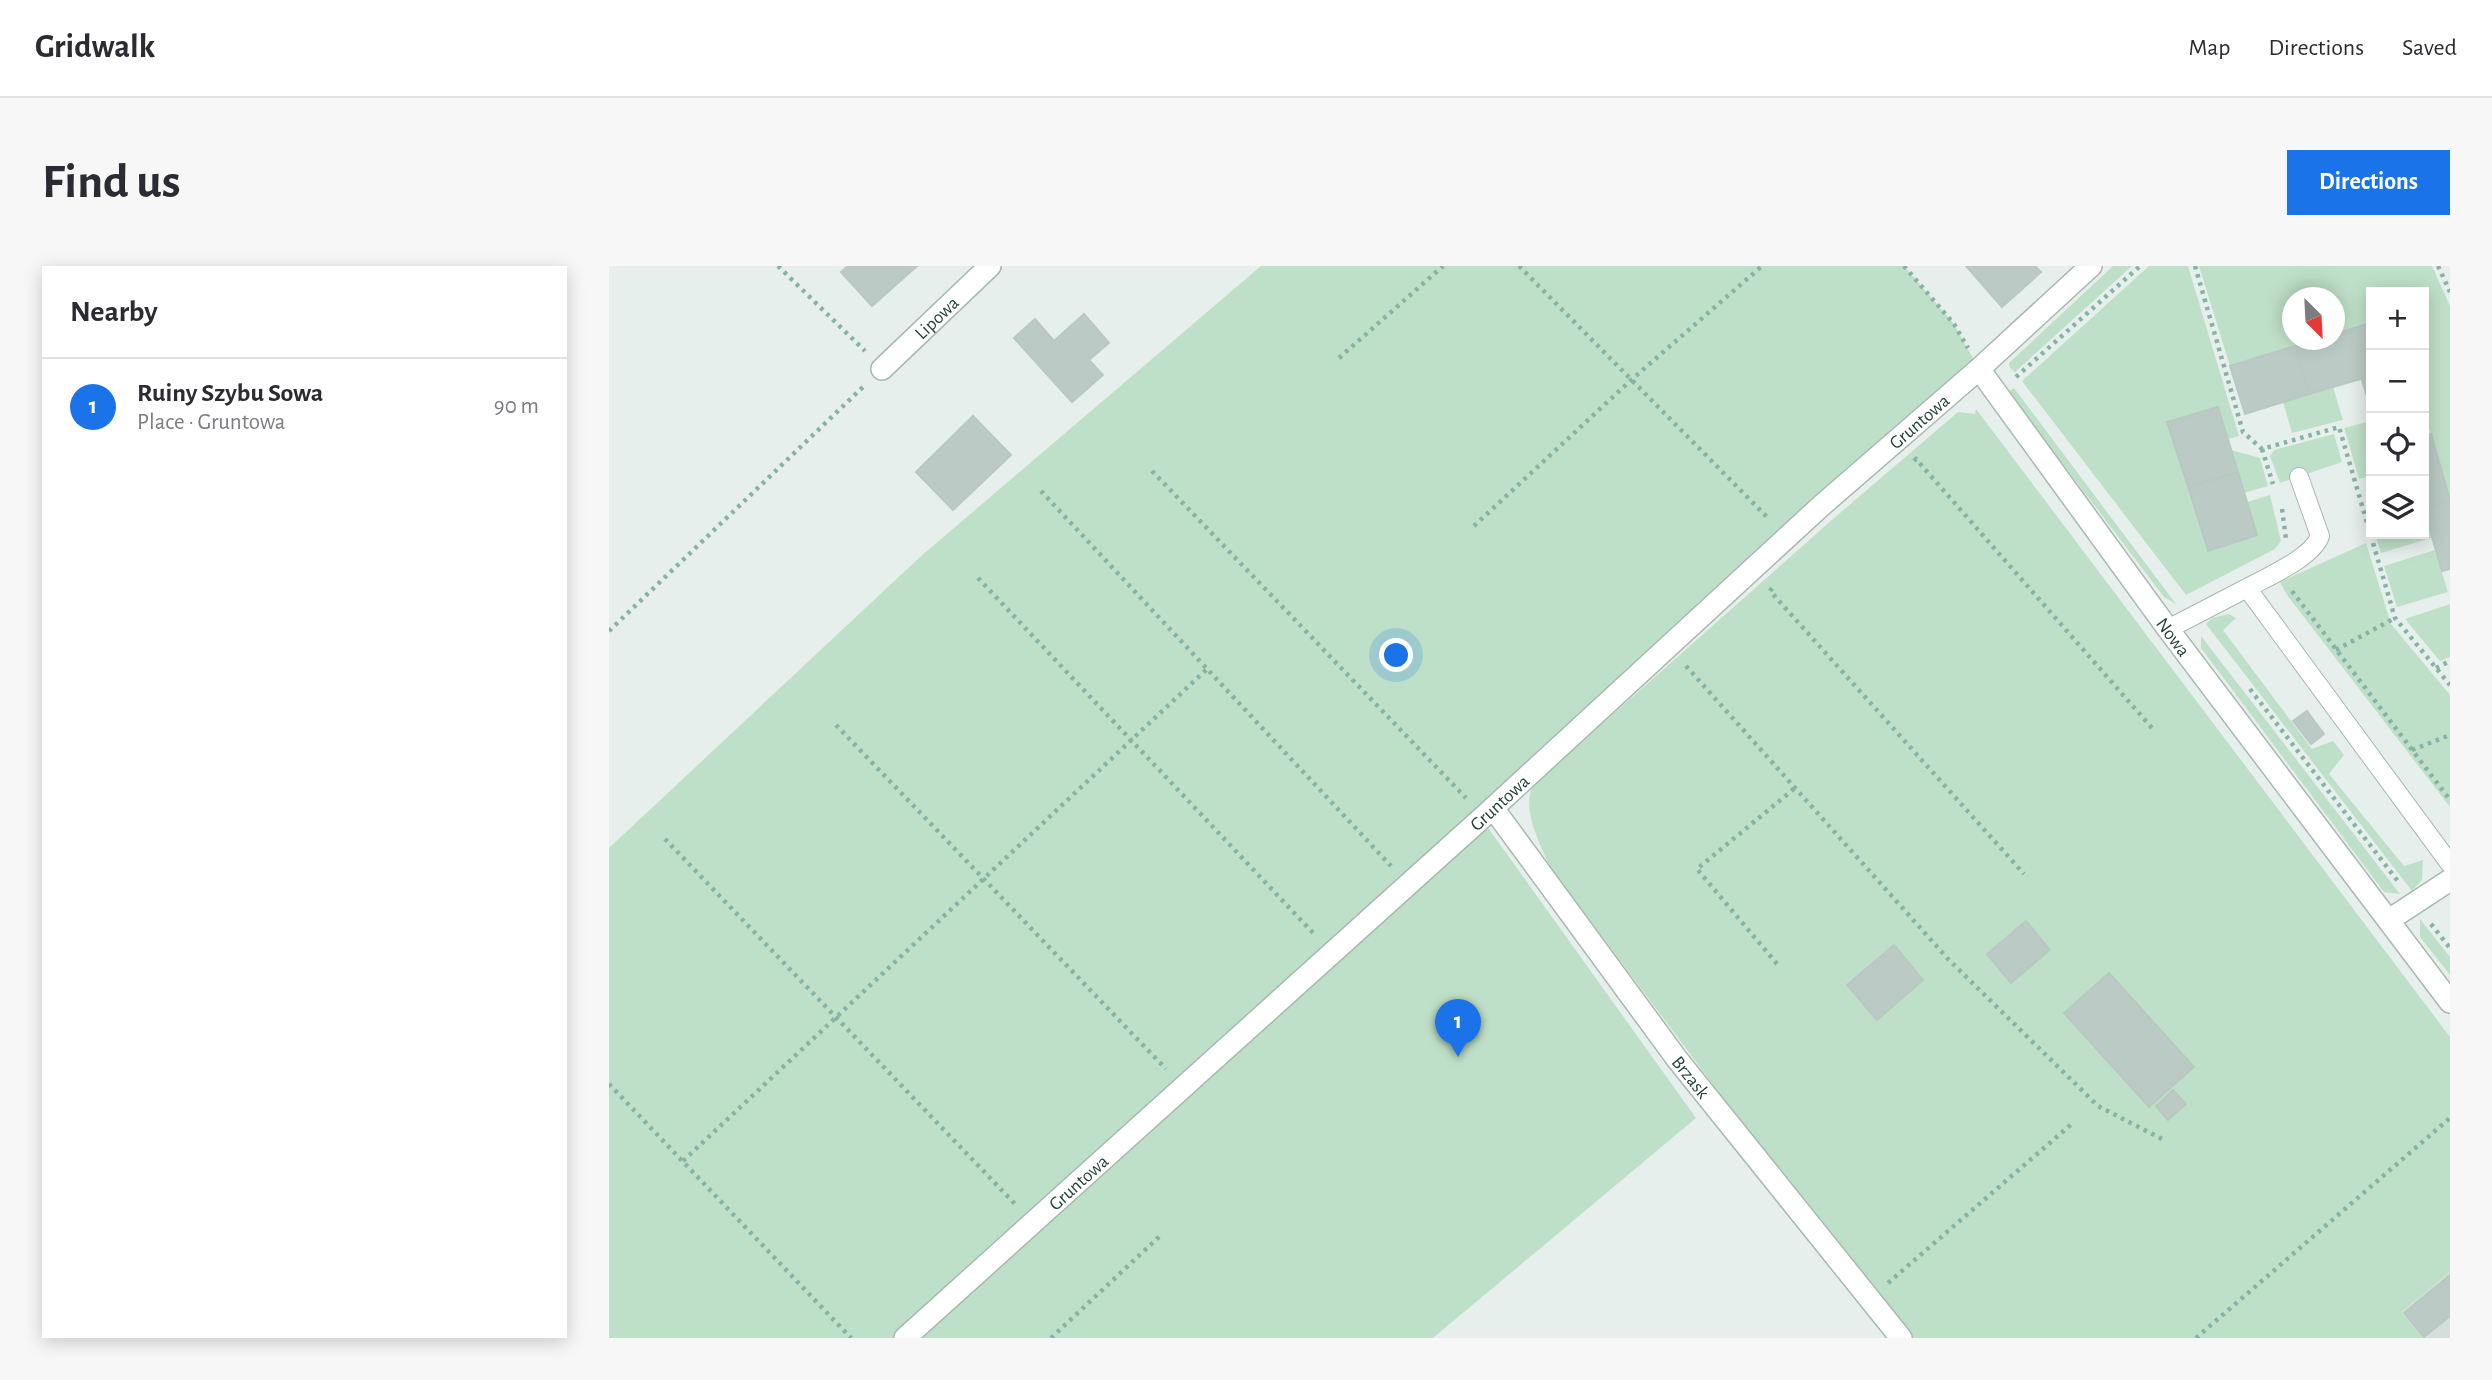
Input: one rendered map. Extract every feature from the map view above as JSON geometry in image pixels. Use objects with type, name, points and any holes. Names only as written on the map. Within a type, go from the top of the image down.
[{"type":"street","name":"Lipowa","points":[[881,369],[990,266]]},
{"type":"street","name":"Gruntowa","points":[[905,1338],[1488,812],[1821,506],[1979,369],[2091,266]]},
{"type":"street","name":"Nowa","points":[[1979,369],[2168,629],[2450,1002]]},
{"type":"street","name":"Brzask","points":[[1488,812],[1677,1059],[1901,1338]]},
{"type":"street","points":[[2389,920],[2450,880]]},
{"type":"lane","points":[[2168,629],[2247,588],[2311,550],[2320,536],[2299,477]]},
{"type":"lane","points":[[2247,588],[2450,864]]},
{"type":"path","points":[[609,631],[881,369],[850,333],[778,266]]},
{"type":"path","points":[[1339,358],[1443,266]]},
{"type":"path","points":[[1519,266],[1767,517]]},
{"type":"path","points":[[1474,526],[1630,381],[1762,266]]},
{"type":"path","points":[[1904,266],[1954,324],[1979,369]]},
{"type":"path","points":[[1998,394],[2140,266]]},
{"type":"path","points":[[2438,266],[2450,292]]},
{"type":"path","points":[[2262,449],[2274,486]]},
{"type":"path","points":[[1907,467],[1916,458],[2152,728]]},
{"type":"path","points":[[1152,471],[1488,812]]},
{"type":"path","points":[[1041,491],[1408,884]]},
{"type":"path","points":[[2278,498],[2286,523],[2287,585],[2450,800]]},
{"type":"path","points":[[978,578],[1332,953]]},
{"type":"path","points":[[1780,581],[1770,591],[2024,874]]},
{"type":"path","points":[[2336,650],[2395,618]]},
{"type":"path","points":[[1669,647],[1949,960],[2098,1106],[2162,1139]]},
{"type":"path","points":[[2436,668],[2450,662]]},
{"type":"path","points":[[683,1161],[1207,669]]},
{"type":"path","points":[[836,725],[1184,1088]]},
{"type":"path","points":[[2412,750],[2450,735]]},
{"type":"path","points":[[1777,964],[1697,869],[1795,788]]},
{"type":"path","points":[[664,839],[1033,1223]]},
{"type":"path","points":[[609,1084],[851,1338]]},
{"type":"path","points":[[2196,1338],[2450,1118]]},
{"type":"path","points":[[1869,1299],[2074,1122]]},
{"type":"path","points":[[1051,1338],[1161,1235]]},
{"type":"shaded area","points":[[2450,1272],[2450,1338],[2423,1338],[2400,1312]]},
{"type":"green space","points":[[1261,266],[1904,266],[1954,324],[1979,369],[905,1338],[609,1338],[609,848],[920,557]]},
{"type":"green space","points":[[2113,266],[2132,266],[2015,372],[2010,368],[2009,363]]},
{"type":"green space","points":[[2149,266],[2188,266],[2239,436],[2228,439],[2217,407],[2167,423],[2207,551],[2257,535],[2247,502],[2270,495],[2281,541],[2275,549],[2186,595],[2022,381]]},
{"type":"green space","points":[[2199,266],[2432,266],[2450,306],[2450,498],[2429,429],[2429,287],[2366,287],[2366,324],[2345,331],[2345,287],[2282,287],[2283,350],[2230,366]]},
{"type":"green space","points":[[2333,387],[2343,420],[2292,433],[2283,402]]},
{"type":"green space","points":[[2014,388],[2176,604],[2164,597],[2008,392]]},
{"type":"green space","points":[[1976,409],[2450,1037],[2450,1272],[2401,1312],[2423,1338],[1912,1338],[1771,1162],[1550,867],[1530,816],[1533,785],[1958,412],[1975,414]]},
{"type":"green space","points":[[2366,422],[2366,477],[2359,479],[2344,428]]},
{"type":"green space","points":[[2334,434],[2342,462],[2280,483],[2270,456],[2274,450]]},
{"type":"green space","points":[[2231,450],[2260,458],[2268,486],[2244,493]]},
{"type":"green space","points":[[2377,539],[2428,539],[2381,553]]},
{"type":"green space","points":[[2366,543],[2391,624],[2450,695],[2450,807],[2287,595],[2280,582]]},
{"type":"green space","points":[[2435,550],[2448,592],[2397,607],[2384,566]]},
{"type":"green space","points":[[2450,604],[2450,657],[2440,661],[2405,619]]},
{"type":"green space","points":[[2229,614],[2236,618],[2223,630],[2312,749],[2333,741],[2344,755],[2329,774],[2404,866],[2423,860],[2422,880],[2412,891],[2206,624],[2212,618]]},
{"type":"green space","points":[[2201,636],[2400,894],[2384,892],[2201,648]]},
{"type":"green space","points":[[1486,825],[1696,1118],[1433,1338],[921,1338],[1138,1135]]},
{"type":"green space","points":[[2420,919],[2450,957],[2450,975],[2420,937]]},
{"type":"building","points":[[848,266],[917,266],[872,306],[841,272]]},
{"type":"building","points":[[1966,266],[2035,266],[2041,272],[2002,307]]},
{"type":"building","points":[[1084,314],[1109,343],[1089,360],[1103,375],[1072,402],[1014,338],[1035,319],[1054,341]]},
{"type":"building","points":[[2366,324],[2366,377],[2309,394],[2296,350],[2345,350],[2345,331]]},
{"type":"building","points":[[2282,350],[2296,350],[2309,394],[2245,414],[2230,366]]},
{"type":"building","points":[[2218,407],[2238,472],[2188,487],[2167,422]]},
{"type":"building","points":[[973,416],[1011,455],[953,510],[916,472]]},
{"type":"building","points":[[2429,435],[2450,500],[2429,506],[2429,476]]},
{"type":"building","points":[[2238,472],[2257,535],[2208,551],[2188,487]]},
{"type":"building","points":[[2450,501],[2450,569],[2442,571],[2429,527],[2429,508]]},
{"type":"building","points":[[2307,711],[2324,734],[2311,744],[2293,721]]},
{"type":"building","points":[[2026,921],[2050,950],[2011,983],[1987,954]]},
{"type":"building","points":[[1894,945],[1923,980],[1877,1020],[1847,985]]},
{"type":"building","points":[[2109,973],[2194,1067],[2149,1107],[2064,1013]]},
{"type":"building","points":[[2173,1090],[2186,1104],[2168,1120],[2156,1106]]},
{"type":"building","points":[[2450,1275],[2450,1316],[2424,1337],[2404,1313]]},
{"type":"place","name":"Ruiny Szybu Sowa","points":[[1458,1057]]}]
